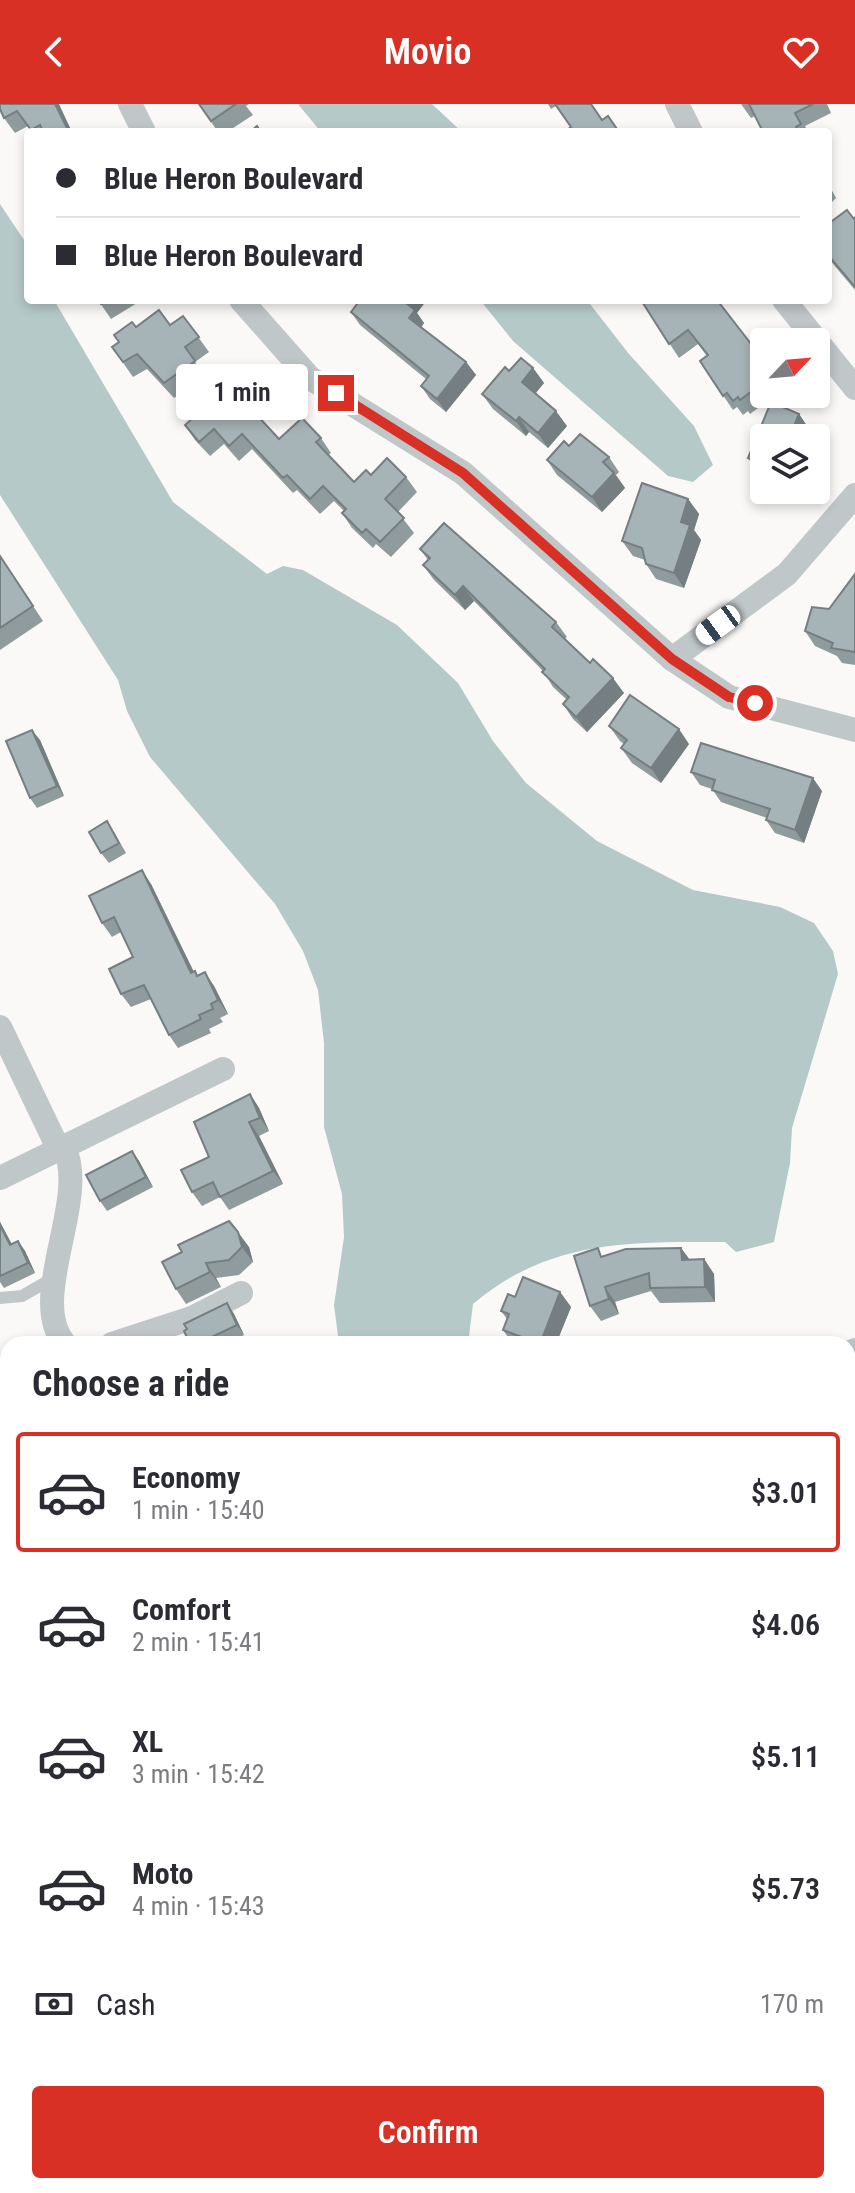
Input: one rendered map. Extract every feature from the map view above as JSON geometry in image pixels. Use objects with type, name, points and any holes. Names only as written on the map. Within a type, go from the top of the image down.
[{"type":"street","points":[[130,104],[142,128]]},
{"type":"street","points":[[677,104],[689,128]]},
{"type":"street","points":[[245,304],[310,378],[463,473],[672,659],[729,697],[855,730]]},
{"type":"street","points":[[787,304],[855,388]]},
{"type":"street","points":[[672,659],[787,574],[855,495]]},
{"type":"street","points":[[0,1027],[72,1173],[55,1277],[53,1314],[62,1336]]},
{"type":"street","points":[[0,1178],[223,1069]]},
{"type":"street","points":[[137,1336],[192,1318],[241,1293]]},
{"type":"lane","points":[[0,1298],[22,1296],[55,1277]]},
{"type":"shaded area","points":[[298,104],[432,104],[458,128],[318,128]]},
{"type":"shaded area","points":[[0,204],[24,240],[24,304],[56,304],[173,502],[267,574],[283,566],[303,570],[397,625],[458,683],[493,741],[526,783],[597,841],[693,890],[780,907],[814,923],[833,951],[838,974],[792,1128],[790,1163],[774,1242],[736,1252],[725,1242],[624,1244],[592,1249],[532,1267],[502,1283],[473,1304],[469,1336],[338,1336],[334,1305],[344,1237],[342,1194],[324,1127],[324,1043],[318,990],[303,951],[275,904],[150,757],[127,711],[118,680],[0,495]]},
{"type":"shaded area","points":[[483,304],[590,304],[629,354],[694,426],[713,465],[693,482],[668,476],[513,341]]},
{"type":"building","points":[[0,104],[55,104],[67,128],[41,128],[40,125],[30,128],[17,111],[4,118]]},
{"type":"building","points":[[199,104],[236,104],[211,121]]},
{"type":"building","points":[[555,104],[591,104],[602,120],[608,116],[616,128],[570,128]]},
{"type":"building","points":[[749,104],[813,104],[795,113],[801,124],[797,128],[761,128]]},
{"type":"building","points":[[847,210],[855,217],[855,287],[832,260],[832,221]]},
{"type":"building","points":[[357,304],[407,304],[415,310],[409,318],[466,362],[437,399],[421,386],[429,376],[351,312]]},
{"type":"building","points":[[644,304],[720,304],[750,343],[750,392],[733,401],[727,393],[723,396],[700,361],[708,355],[688,330],[669,344]]},
{"type":"building","points":[[159,310],[170,325],[183,316],[199,337],[185,347],[195,361],[164,383],[137,354],[123,362],[112,347],[119,342],[114,335],[132,322],[136,327]]},
{"type":"building","points":[[521,358],[533,368],[522,382],[556,411],[538,433],[519,417],[516,421],[482,394],[505,367],[509,371]]},
{"type":"building","points":[[220,375],[279,439],[302,418],[321,438],[316,442],[354,482],[366,470],[371,475],[387,458],[406,477],[385,499],[404,518],[380,542],[366,529],[362,533],[342,513],[346,509],[323,486],[310,499],[287,475],[283,478],[242,434],[229,446],[214,429],[199,442],[185,425],[194,417],[184,406]]},
{"type":"building","points":[[769,408],[785,408],[799,414],[795,424],[762,424]]},
{"type":"building","points":[[580,434],[609,457],[603,462],[614,473],[592,497],[547,460],[564,441],[569,446]]},
{"type":"building","points":[[642,483],[688,499],[681,522],[690,525],[674,573],[646,564],[642,548],[622,541]]},
{"type":"building","points":[[444,523],[556,622],[552,627],[590,663],[593,659],[613,678],[576,717],[563,704],[569,697],[542,672],[545,669],[463,586],[455,595],[423,565],[430,558],[420,549]]},
{"type":"building","points":[[0,556],[33,606],[0,628]]},
{"type":"building","points":[[855,574],[855,652],[831,648],[833,643],[805,631],[812,607],[829,609]]},
{"type":"building","points":[[630,695],[679,729],[651,768],[621,748],[627,740],[609,726]]},
{"type":"building","points":[[32,730],[57,786],[30,798],[6,741]]},
{"type":"building","points":[[701,743],[813,778],[795,830],[766,820],[770,809],[712,790],[715,780],[691,772]]},
{"type":"building","points":[[107,821],[119,843],[101,853],[89,832]]},
{"type":"building","points":[[142,870],[191,973],[195,971],[197,976],[205,972],[218,1000],[211,1004],[213,1009],[199,1015],[201,1019],[169,1035],[144,985],[121,994],[109,969],[133,957],[114,917],[102,923],[89,896]]},
{"type":"building","points":[[250,1094],[260,1118],[249,1122],[273,1171],[220,1197],[213,1182],[192,1192],[181,1170],[209,1157],[194,1122]]},
{"type":"building","points":[[132,1151],[146,1177],[100,1201],[86,1175]]},
{"type":"building","points":[[229,1221],[238,1232],[242,1247],[229,1260],[206,1263],[210,1272],[176,1289],[162,1262],[182,1252],[178,1245]]},
{"type":"building","points":[[0,1225],[10,1245],[18,1241],[28,1263],[0,1276]]},
{"type":"building","points":[[598,1248],[601,1257],[626,1249],[681,1248],[682,1260],[704,1259],[705,1287],[650,1288],[649,1273],[605,1287],[609,1299],[590,1306],[574,1256]]},
{"type":"building","points":[[523,1277],[560,1292],[543,1336],[519,1336],[503,1330],[509,1314],[501,1311],[508,1294],[515,1297]]},
{"type":"building","points":[[227,1303],[237,1325],[214,1336],[186,1336],[184,1324]]},
{"type":"route","points":[[336,393],[463,473],[672,659],[729,697],[755,703]]}]
